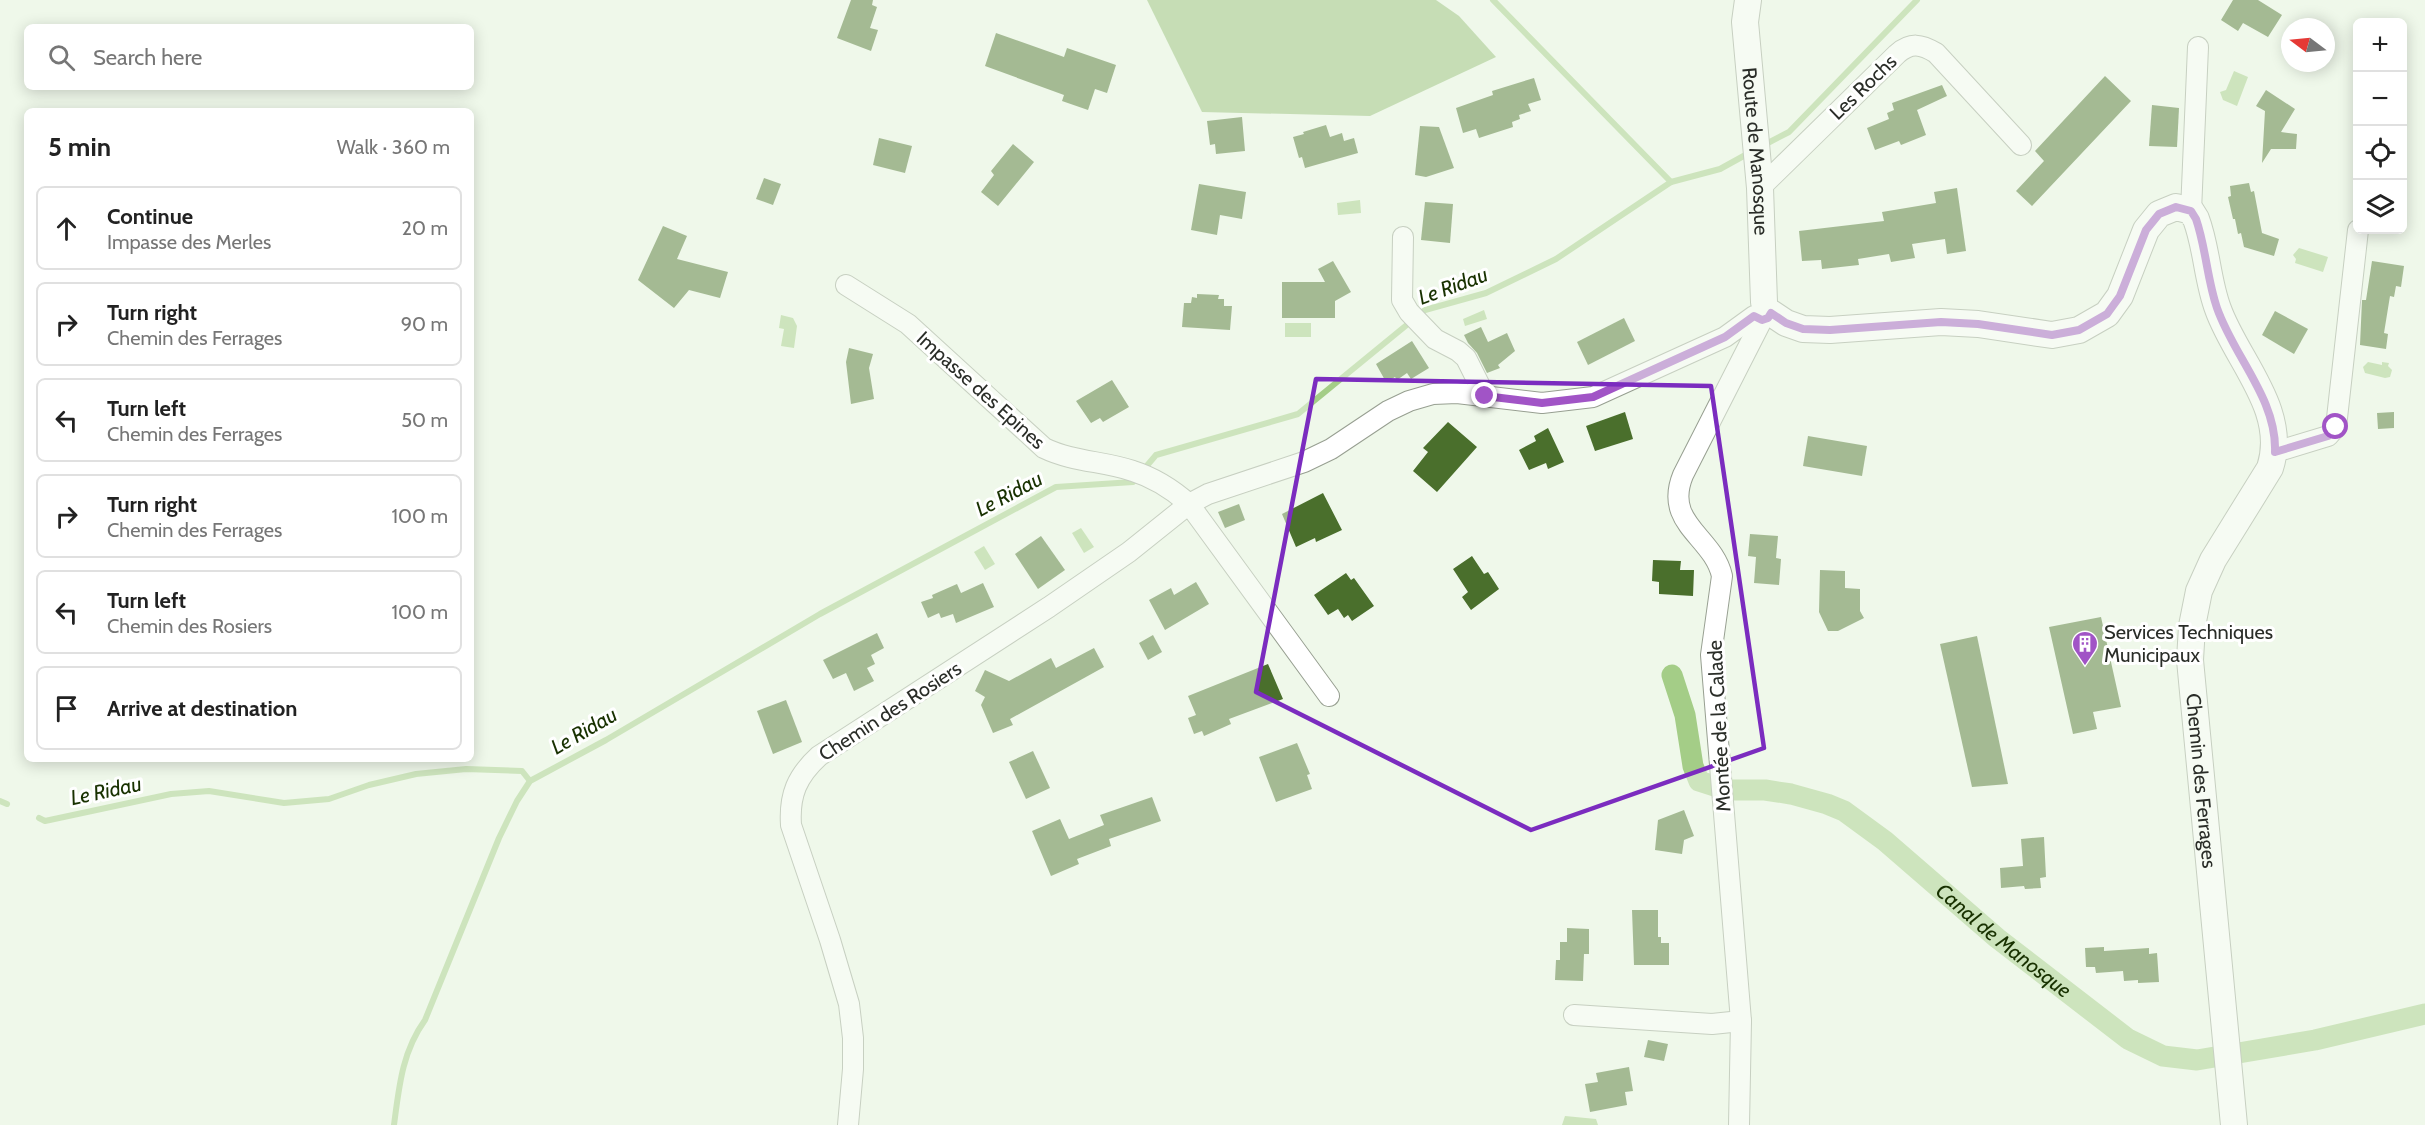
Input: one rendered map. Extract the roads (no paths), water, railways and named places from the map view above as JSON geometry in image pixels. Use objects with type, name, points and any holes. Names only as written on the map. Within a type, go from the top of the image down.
[{"type":"street","name":"Route de Manosque","points":[[1748,0],[1745,21],[1757,164],[1763,313]]},
{"type":"street","name":"Les Rochs","points":[[1757,164],[1904,48],[1914,45],[1920,45],[1936,53],[2020,145]]},
{"type":"street","points":[[1763,313],[1803,329],[1830,330],[1941,322],[1978,324],[2052,335],[2079,330],[2107,314],[2120,296],[2146,230],[2159,214],[2176,207],[2191,211],[2198,47]]},
{"type":"street","name":"Chemin des Ferrages","points":[[2191,211],[2200,230],[2212,295],[2263,397],[2275,439],[2275,452],[2270,468],[2209,570],[2199,591],[2192,626],[2190,660],[2234,1125]]},
{"type":"street","points":[[2275,452],[2328,436],[2336,427],[2358,234]]},
{"type":"street","points":[[1403,237],[1402,300],[1414,318],[1435,339],[1466,358],[1485,396]]},
{"type":"street","name":"Impasse des Epines","points":[[846,285],[908,324],[1044,448],[1067,458],[1131,470],[1154,479],[1189,504]]},
{"type":"street","name":"Chemin des Rosiers","points":[[848,1125],[853,1069],[853,1038],[849,1004],[831,940],[791,825],[790,805],[797,783],[807,766],[1049,607],[1129,552],[1189,504],[1228,486],[1304,462],[1331,449],[1388,411],[1409,401],[1433,394],[1457,393],[1542,403],[1593,397],[1725,337],[1763,313]]},
{"type":"street","name":"Montée de la Calade","points":[[1740,1125],[1741,1021],[1711,655],[1722,576],[1718,566],[1679,510],[1677,490],[1763,313]]},
{"type":"street","points":[[1189,504],[1329,696]]},
{"type":"street","points":[[1574,1015],[1712,1024],[1741,1021]]},
{"type":"waterway","points":[[1493,0],[1671,182]]},
{"type":"waterway","name":"Le Ridau","points":[[1764,145],[1789,132],[1917,0]]},
{"type":"waterway","name":"Le Ridau","points":[[394,1125],[406,1057],[425,1020],[499,838],[517,801],[530,781],[606,740],[820,614],[1056,487],[1133,482],[1156,455],[1298,414],[1425,310],[1486,293],[1556,259],[1671,182],[1720,169],[1749,153]]},
{"type":"waterway","name":"Canal de Manosque","points":[[1672,675],[1685,715],[1693,766],[1699,781],[1727,790],[1765,790],[1791,794],[1844,811],[1885,841],[1997,938],[2128,1039],[2163,1056],[2197,1060],[2315,1040],[2425,1014]]},
{"type":"waterway","name":"Le Ridau","points":[[39,818],[45,821],[171,794],[209,791],[284,803],[329,799],[369,785],[416,774],[466,769],[522,771],[530,781]]},
{"type":"waterway","name":"Le Ridau","points":[[0,801],[7,804]]},
{"type":"place","name":"Services Techniques Municipaux","points":[[2085,667]]}]
